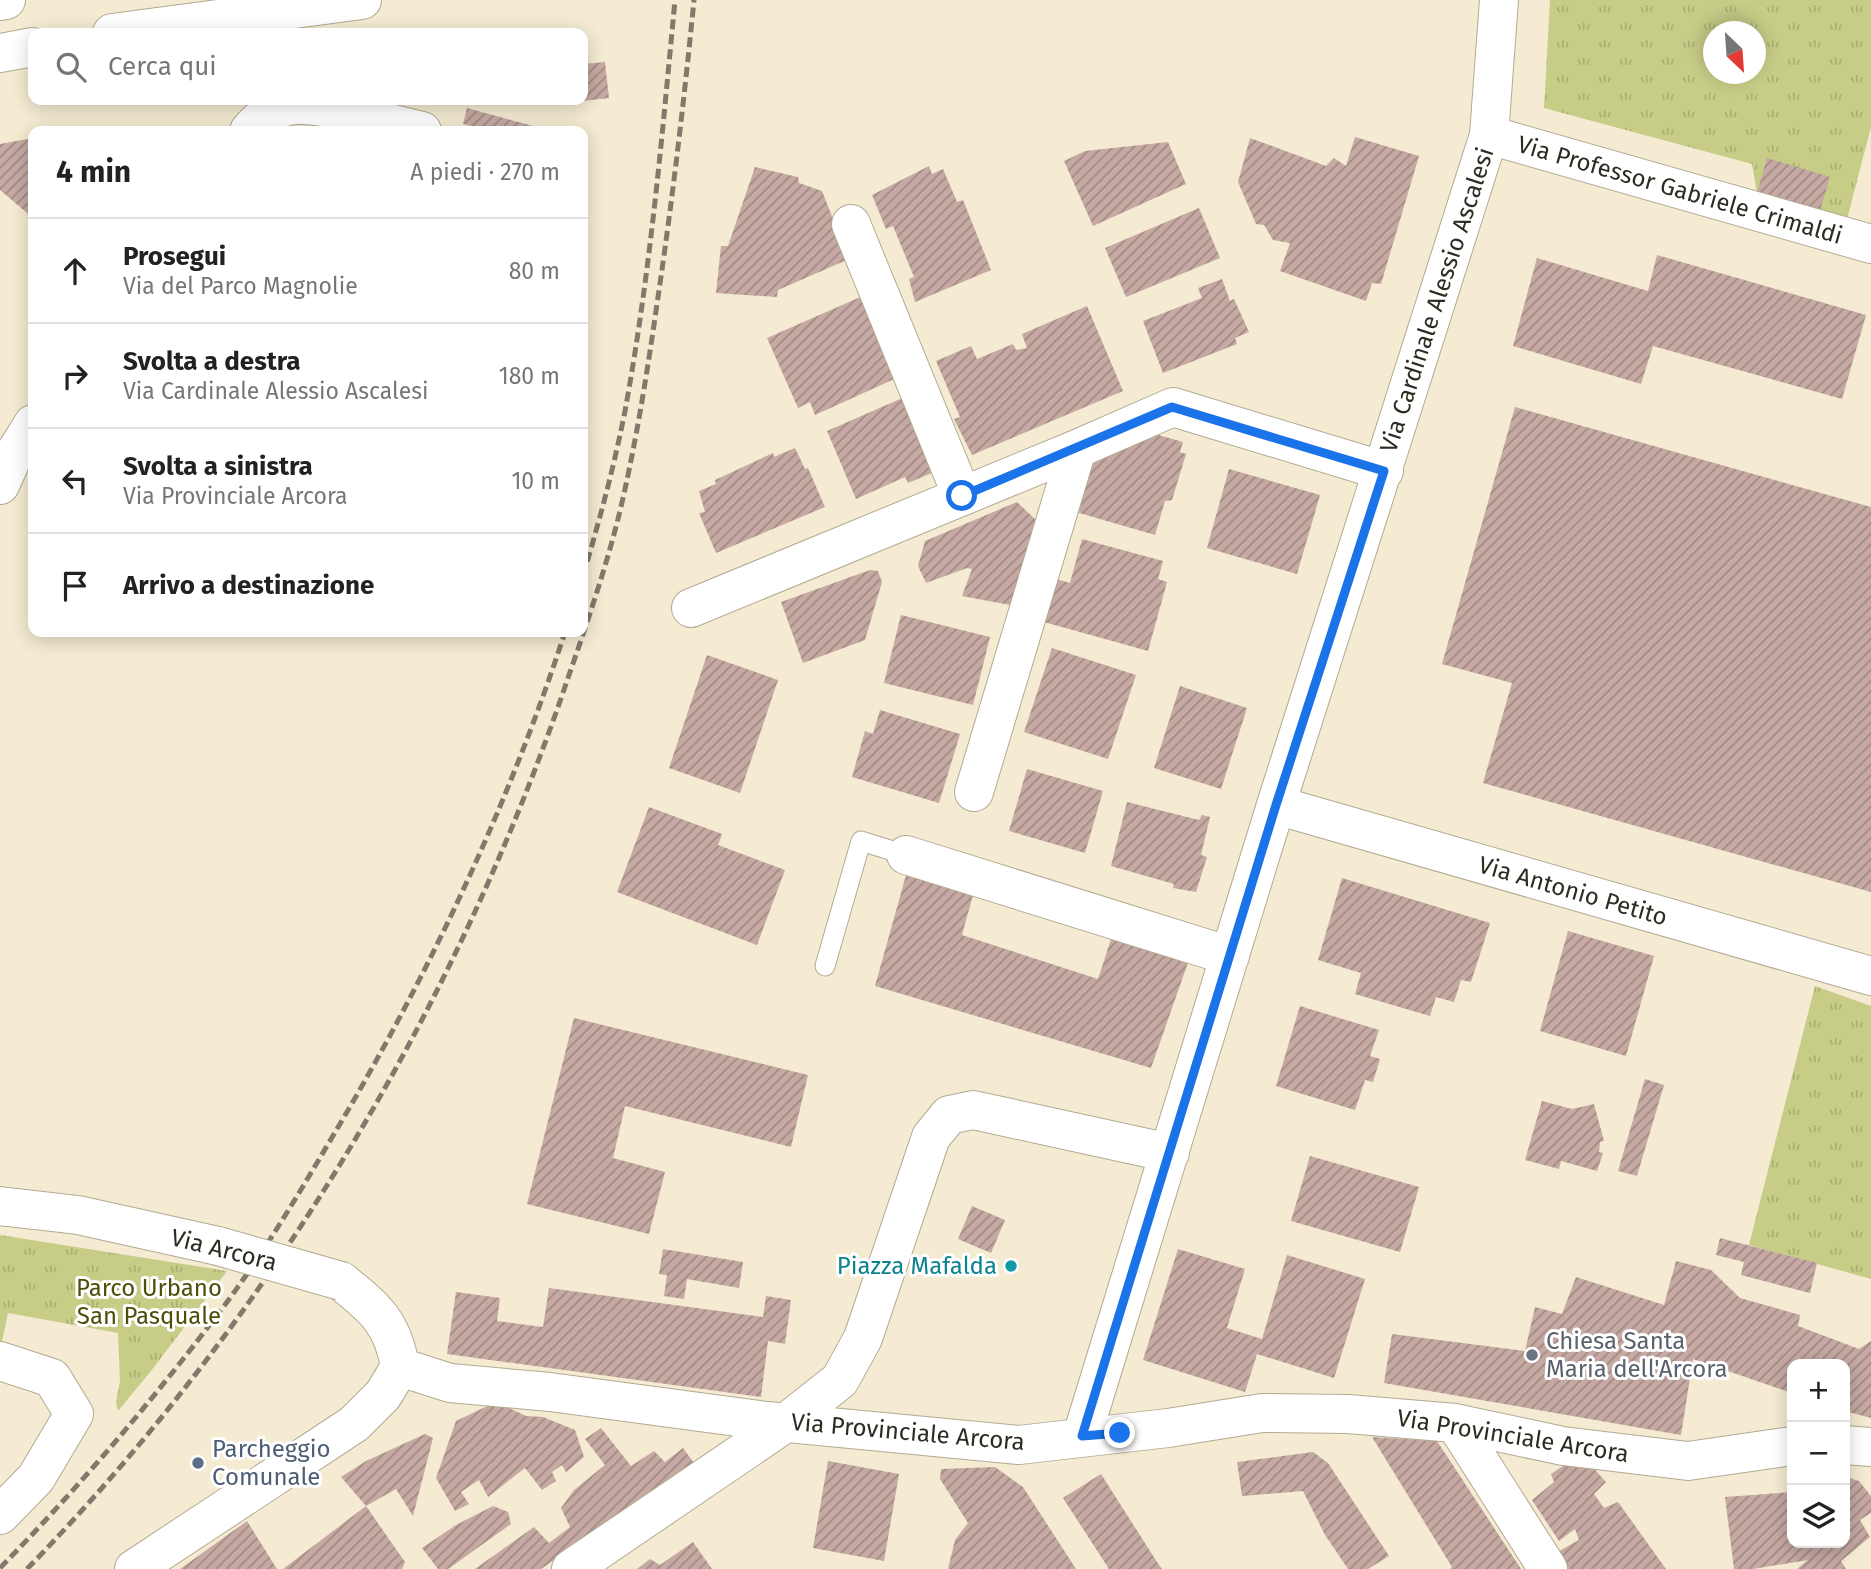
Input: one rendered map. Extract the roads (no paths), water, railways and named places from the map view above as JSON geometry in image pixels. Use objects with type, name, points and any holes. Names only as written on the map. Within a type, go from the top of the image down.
[{"type":"main road","points":[[0,1],[6,0]]},
{"type":"main road","points":[[150,28],[362,0]]},
{"type":"main road","name":"Via Cardinale Alessio Ascalesi","points":[[1082,1436],[1276,805],[1489,135],[1499,0]]},
{"type":"main road","points":[[0,53],[28,48]]},
{"type":"main road","points":[[253,126],[258,119],[276,109],[297,105]]},
{"type":"main road","points":[[306,105],[400,126]]},
{"type":"main road","name":"Via Professor Gabriele Crimaldi","points":[[1489,135],[1871,244]]},
{"type":"main road","points":[[851,224],[962,496]]},
{"type":"main road","points":[[691,608],[1077,449],[1172,407],[1384,471]]},
{"type":"main road","points":[[0,485],[28,432]]},
{"type":"main road","points":[[974,792],[1077,449]]},
{"type":"main road","name":"Via Antonio Petito","points":[[1276,805],[1871,976]]},
{"type":"main road","points":[[906,855],[1230,956]]},
{"type":"main road","points":[[571,1569],[788,1422],[840,1380],[863,1338],[931,1137],[949,1115],[973,1110],[1170,1153]]},
{"type":"main road","name":"Via Arcora","points":[[0,1206],[78,1215],[218,1246],[341,1282],[367,1301],[384,1322],[397,1342],[400,1367]]},
{"type":"main road","points":[[0,1361],[52,1378],[74,1415],[36,1478],[0,1515]]},
{"type":"main road","points":[[134,1569],[354,1424],[383,1395],[400,1367]]},
{"type":"main road","name":"Via Provinciale Arcora","points":[[400,1367],[450,1384],[550,1392],[788,1422],[1018,1445],[1262,1413],[1348,1414],[1455,1423],[1563,1446],[1688,1461],[1787,1447]]},
{"type":"main road","points":[[1455,1423],[1548,1569]]},
{"type":"main road","points":[[1850,1445],[1871,1447]]},
{"type":"lane","points":[[825,966],[861,841],[906,855]]},
{"type":"railway","points":[[588,558],[616,453],[642,309],[675,0]]},
{"type":"railway","points":[[588,619],[620,511],[645,382],[677,152],[694,0]]},
{"type":"railway","points":[[0,1568],[91,1470],[176,1368],[230,1298],[297,1197],[402,1014],[463,889],[518,762],[563,637]]},
{"type":"railway","points":[[27,1569],[115,1473],[198,1371],[275,1264],[347,1154],[412,1039],[471,921],[523,801],[582,637]]},
{"type":"place","name":"Piazza Mafalda","points":[[1011,1266]]},
{"type":"place","name":"Chiesa Santa Maria dell'Arcora","points":[[1532,1355]]},
{"type":"place","name":"Parcheggio Comunale","points":[[198,1463]]},
{"type":"park label","name":"Parco Urbano San Pasquale","points":[[149,1302]]}]
